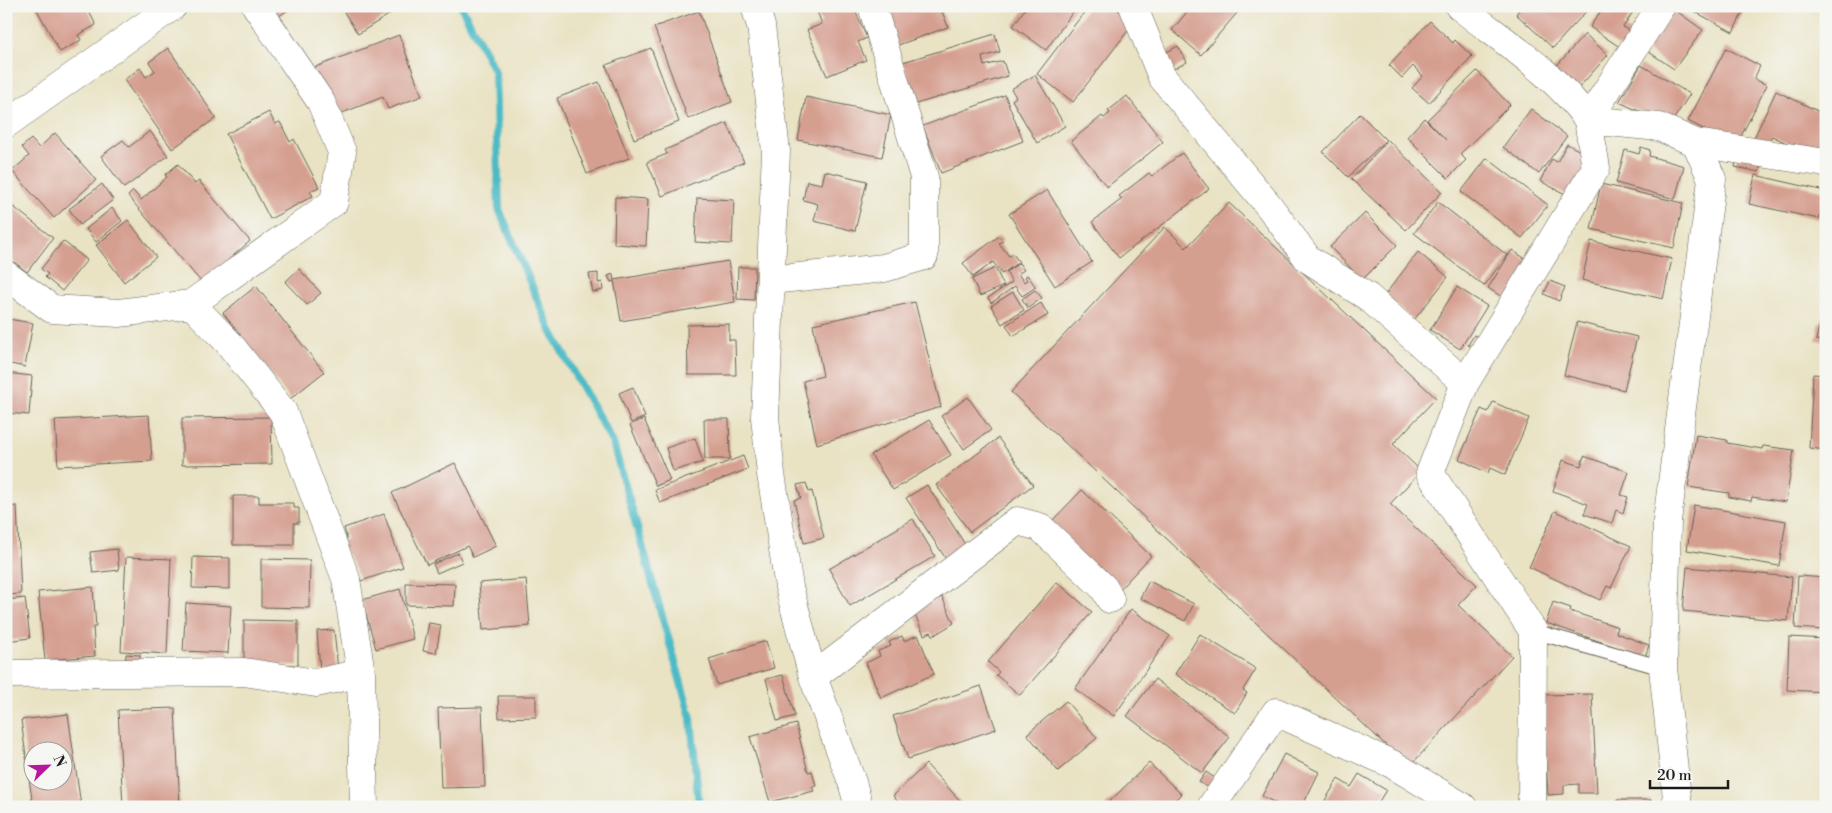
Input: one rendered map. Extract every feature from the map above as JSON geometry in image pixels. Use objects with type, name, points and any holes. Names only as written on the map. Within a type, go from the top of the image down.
[{"type":"street","points":[[6,275],[52,309],[119,313],[191,304],[334,202],[342,152],[320,102],[256,6]]},
{"type":"street","points":[[755,6],[762,26],[776,151],[765,417],[771,474],[789,587],[813,677],[852,782],[859,807]]},
{"type":"street","points":[[771,280],[884,268],[924,256],[924,176],[872,6]]},
{"type":"street","points":[[1133,6],[1162,77],[1269,206],[1308,259],[1368,297],[1466,383]]},
{"type":"street","points":[[1459,6],[1542,72],[1577,105],[1588,120],[1596,168],[1466,383],[1430,473],[1533,630],[1532,807]]},
{"type":"street","points":[[1588,120],[1661,6]]},
{"type":"street","points":[[6,124],[156,11]]},
{"type":"street","points":[[1588,120],[1659,127],[1696,143],[1826,163]]},
{"type":"street","points":[[1678,807],[1663,668],[1667,521],[1712,179],[1696,143]]},
{"type":"street","points":[[191,304],[228,342],[283,412],[346,579],[361,673],[360,712],[364,807]]},
{"type":"street","points":[[813,677],[1017,521],[1040,527],[1104,588],[1110,599]]},
{"type":"street","points":[[6,674],[244,672],[316,682],[361,673]]},
{"type":"street","points":[[316,682],[360,712]]},
{"type":"street","points":[[1211,807],[1276,712],[1392,764],[1463,807]]},
{"type":"lane","points":[[1533,630],[1663,668]]},
{"type":"building","points":[[35,6],[86,6],[96,25],[78,35],[81,40],[60,52]]},
{"type":"building","points":[[265,6],[294,6],[273,20]]},
{"type":"building","points":[[340,6],[396,6],[398,9],[358,34]]},
{"type":"building","points":[[815,6],[853,6],[867,38],[858,42],[866,60],[827,76],[807,30],[822,24]]},
{"type":"building","points":[[899,6],[940,6],[948,27],[890,48],[878,14]]},
{"type":"building","points":[[1027,6],[1077,6],[1046,50],[1013,26]]},
{"type":"building","points":[[1089,6],[1113,6],[1134,23],[1073,102],[1037,74]]},
{"type":"building","points":[[1192,6],[1243,6],[1201,55],[1172,30]]},
{"type":"building","points":[[1522,6],[1591,6],[1553,48],[1516,14]]},
{"type":"building","points":[[1604,6],[1637,6],[1623,27],[1634,34],[1624,50],[1590,27]]},
{"type":"building","points":[[1684,6],[1746,6],[1733,32]]},
{"type":"building","points":[[1675,10],[1703,30],[1674,69],[1646,50]]},
{"type":"building","points":[[699,11],[732,102],[688,119],[654,27]]},
{"type":"building","points":[[1430,21],[1453,43],[1455,40],[1472,56],[1429,103],[1412,88],[1423,76],[1413,66],[1402,78],[1389,65]]},
{"type":"building","points":[[995,34],[1000,52],[982,57],[984,66],[1003,61],[1008,76],[916,104],[903,62]]},
{"type":"building","points":[[1585,34],[1608,55],[1575,92],[1552,71]]},
{"type":"building","points":[[399,35],[422,96],[388,109],[383,97],[332,117],[313,68]]},
{"type":"building","points":[[1178,46],[1187,62],[1170,71],[1161,55]]},
{"type":"building","points":[[168,48],[216,118],[172,149],[124,80],[140,68],[146,77],[155,71],[149,62]]},
{"type":"building","points":[[651,48],[679,122],[634,139],[606,65]]},
{"type":"building","points":[[1726,48],[1760,66],[1754,79],[1767,85],[1736,146],[1688,121]]},
{"type":"building","points":[[1641,65],[1690,94],[1670,125],[1619,102]]},
{"type":"building","points":[[1477,71],[1510,105],[1460,154],[1466,160],[1448,178],[1407,137],[1424,118],[1446,140],[1427,120]]},
{"type":"building","points":[[1035,75],[1065,126],[1037,143],[1012,100],[1016,97],[1011,89]]},
{"type":"building","points":[[599,82],[629,158],[587,174],[557,98]]},
{"type":"building","points":[[1776,91],[1826,115],[1826,153],[1820,159],[1772,136],[1766,148],[1752,142]]},
{"type":"building","points":[[1005,95],[1023,141],[941,173],[923,126]]},
{"type":"building","points":[[1127,96],[1163,142],[1107,187],[1071,141],[1102,116],[1104,118],[1110,113],[1108,111]]},
{"type":"building","points":[[806,97],[891,115],[882,157],[798,140]]},
{"type":"building","points":[[1531,109],[1567,136],[1539,174],[1503,147]]},
{"type":"building","points":[[269,112],[275,124],[280,122],[290,142],[294,139],[319,187],[310,191],[313,196],[270,219],[226,134]]},
{"type":"building","points":[[1360,114],[1386,140],[1348,177],[1323,152]]},
{"type":"building","points":[[727,123],[744,162],[662,196],[647,162],[667,154],[665,150]]},
{"type":"building","points":[[150,131],[168,156],[124,188],[101,156],[123,140],[129,147]]},
{"type":"building","points":[[55,133],[96,180],[54,218],[12,171],[29,156],[22,147],[31,139],[39,148]]},
{"type":"building","points":[[1388,140],[1442,192],[1406,230],[1351,179]]},
{"type":"building","points":[[1567,144],[1592,157],[1571,197],[1540,181],[1552,159],[1557,162]]},
{"type":"building","points":[[1641,147],[1650,150],[1649,156],[1684,166],[1675,199],[1616,183],[1625,150],[1639,154]]},
{"type":"building","points":[[1738,152],[1763,157],[1759,172],[1735,167]]},
{"type":"building","points":[[1182,153],[1209,189],[1119,258],[1092,222],[1122,199],[1119,196],[1149,173],[1152,176]]},
{"type":"building","points":[[1487,158],[1548,205],[1522,238],[1461,192]]},
{"type":"building","points":[[178,164],[195,184],[199,181],[250,241],[202,283],[128,196],[133,191],[141,200],[167,177],[165,175]]},
{"type":"building","points":[[825,171],[867,181],[855,231],[814,221],[818,204],[803,200],[807,181],[822,184]]},
{"type":"building","points":[[1755,175],[1825,191],[1819,219],[1749,204]]},
{"type":"building","points":[[102,184],[113,200],[80,225],[69,209]]},
{"type":"building","points":[[1601,184],[1683,203],[1674,248],[1591,229]]},
{"type":"building","points":[[1047,190],[1092,262],[1055,286],[1009,214]]},
{"type":"building","points":[[615,197],[648,199],[646,246],[614,244]]},
{"type":"building","points":[[697,198],[734,200],[732,244],[695,242]]},
{"type":"building","points":[[6,201],[53,238],[27,272],[6,256]]},
{"type":"building","points":[[1438,202],[1507,255],[1484,286],[1414,233]]},
{"type":"building","points":[[1229,203],[1436,398],[1393,444],[1421,471],[1390,504],[1477,585],[1458,605],[1512,656],[1409,767],[1011,392],[1165,227],[1186,248]]},
{"type":"building","points":[[112,208],[122,221],[96,242],[86,229]]},
{"type":"building","points":[[1365,213],[1397,245],[1362,280],[1330,247]]},
{"type":"building","points":[[128,220],[156,257],[124,282],[96,245]]},
{"type":"building","points":[[999,236],[1003,241],[999,243],[1009,256],[1013,254],[1019,262],[1002,274],[993,262],[973,277],[963,263]]},
{"type":"building","points":[[63,241],[87,260],[62,291],[45,277],[48,274],[41,269]]},
{"type":"building","points":[[1591,241],[1672,259],[1663,299],[1582,280]]},
{"type":"building","points":[[1512,250],[1532,263],[1510,302],[1488,288]]},
{"type":"building","points":[[1418,252],[1448,277],[1414,320],[1384,296]]},
{"type":"building","points":[[728,261],[735,302],[621,321],[614,280]]},
{"type":"building","points":[[1019,263],[1024,270],[1018,274],[1024,282],[1027,280],[1025,277],[1027,275],[1036,287],[1022,296],[1015,286],[991,303],[988,298],[1012,282],[1006,272]]},
{"type":"building","points":[[738,267],[755,267],[754,300],[737,299]]},
{"type":"building","points":[[995,268],[1004,286],[980,296],[972,279]]},
{"type":"building","points":[[299,269],[321,293],[307,305],[285,282]]},
{"type":"building","points":[[598,273],[598,283],[602,282],[603,290],[593,292],[589,274]]},
{"type":"building","points":[[613,274],[614,281],[611,282],[608,276]]},
{"type":"building","points":[[1550,281],[1565,287],[1559,301],[1544,294]]},
{"type":"building","points":[[256,286],[324,372],[290,399],[223,313]]},
{"type":"building","points":[[1457,287],[1487,306],[1460,349],[1430,330]]},
{"type":"building","points":[[1035,290],[1042,298],[1028,308],[1022,299]]},
{"type":"building","points":[[1013,292],[1024,310],[1002,324],[991,306]]},
{"type":"building","points":[[915,302],[941,407],[817,444],[803,381],[823,376],[813,324]]},
{"type":"building","points":[[1041,303],[1048,315],[1013,336],[1006,325]]},
{"type":"building","points":[[8,319],[33,323],[25,367],[6,363]]},
{"type":"building","points":[[1577,322],[1637,337],[1624,390],[1564,375]]},
{"type":"building","points":[[1820,322],[1826,323],[1826,342],[1816,340]]},
{"type":"building","points":[[729,324],[729,340],[735,340],[736,375],[688,375],[687,325]]},
{"type":"building","points":[[1474,335],[1487,342],[1481,352],[1468,345]]},
{"type":"building","points":[[6,373],[32,376],[29,415],[6,413]]},
{"type":"building","points":[[1813,374],[1826,375],[1826,450],[1809,448]]},
{"type":"building","points":[[633,387],[645,417],[631,423],[619,393]]},
{"type":"building","points":[[968,397],[991,430],[964,449],[941,416]]},
{"type":"building","points":[[1493,402],[1529,418],[1505,475],[1490,468],[1488,473],[1459,459],[1481,409],[1488,412]]},
{"type":"building","points":[[149,415],[152,461],[58,466],[55,420]]},
{"type":"building","points":[[271,417],[272,464],[182,465],[182,418]]},
{"type":"building","points":[[644,419],[670,480],[656,486],[630,425]]},
{"type":"building","points":[[704,419],[729,419],[730,459],[705,459]]},
{"type":"building","points":[[929,420],[951,455],[893,490],[871,455]]},
{"type":"building","points":[[1696,435],[1727,440],[1727,443],[1762,449],[1763,446],[1794,450],[1786,502],[1752,497],[1751,501],[1729,497],[1729,493],[1688,487]]},
{"type":"building","points":[[695,438],[703,462],[673,471],[666,448]]},
{"type":"building","points":[[998,438],[1033,485],[970,532],[936,485]]},
{"type":"building","points":[[743,456],[748,469],[660,503],[655,490]]},
{"type":"building","points":[[1584,456],[1629,472],[1621,495],[1628,497],[1623,513],[1616,510],[1612,523],[1584,514],[1588,504],[1553,491],[1563,460],[1581,466]]},
{"type":"building","points":[[455,463],[496,546],[473,557],[467,546],[427,565],[392,493]]},
{"type":"building","points":[[806,483],[809,492],[812,491],[824,538],[804,543],[794,500],[801,498],[797,485]]},
{"type":"building","points":[[927,485],[968,549],[948,562],[906,498]]},
{"type":"building","points":[[1082,490],[1151,556],[1117,592],[1048,525]]},
{"type":"building","points":[[233,496],[259,496],[259,503],[294,503],[294,508],[299,508],[299,523],[294,523],[294,545],[233,545]]},
{"type":"building","points":[[1694,505],[1786,521],[1779,566],[1687,550]]},
{"type":"building","points":[[17,506],[21,594],[6,595],[6,507]]},
{"type":"building","points":[[1555,511],[1631,546],[1611,588],[1607,586],[1600,600],[1529,567]]},
{"type":"building","points":[[384,514],[403,567],[361,581],[356,568],[339,542],[347,539],[344,528]]},
{"type":"building","points":[[913,519],[935,556],[850,606],[829,569]]},
{"type":"building","points":[[117,549],[119,570],[93,573],[90,552]]},
{"type":"building","points":[[458,553],[462,562],[437,573],[433,564]]},
{"type":"building","points":[[126,557],[171,559],[167,654],[121,651]]},
{"type":"building","points":[[193,557],[230,558],[230,589],[192,588]]},
{"type":"building","points":[[261,559],[310,560],[309,608],[261,607]]},
{"type":"building","points":[[1687,567],[1792,577],[1788,621],[1683,611]]},
{"type":"building","points":[[1798,576],[1826,578],[1824,630],[1795,628]]},
{"type":"building","points":[[526,579],[530,626],[483,630],[479,583]]},
{"type":"building","points":[[1149,581],[1194,604],[1185,621],[1140,598]]},
{"type":"building","points":[[1057,582],[1092,612],[1020,695],[996,675],[999,672],[988,662]]},
{"type":"building","points":[[406,583],[455,584],[454,606],[406,605]]},
{"type":"building","points":[[93,587],[96,627],[93,627],[95,656],[45,660],[38,592]]},
{"type":"building","points":[[400,589],[413,639],[376,649],[362,600]]},
{"type":"building","points":[[942,597],[954,623],[933,636],[931,632],[924,635],[913,611]]},
{"type":"building","points":[[25,598],[30,638],[6,641],[6,600]]},
{"type":"building","points":[[1553,602],[1571,608],[1570,611],[1618,627],[1616,633],[1649,645],[1645,657],[1546,623]]},
{"type":"building","points":[[186,603],[231,606],[228,653],[183,651]]},
{"type":"building","points":[[1131,609],[1170,636],[1114,716],[1075,689]]},
{"type":"building","points":[[244,620],[298,621],[298,665],[244,665]]},
{"type":"building","points":[[429,623],[441,625],[436,653],[423,651]]},
{"type":"building","points":[[334,630],[338,670],[320,671],[317,631]]},
{"type":"building","points":[[1200,634],[1256,669],[1243,690],[1247,693],[1235,713],[1175,674]]},
{"type":"building","points":[[918,635],[934,674],[881,698],[866,663],[880,656],[878,651],[891,646],[889,642],[902,636],[904,641]]},
{"type":"building","points":[[1789,637],[1826,639],[1826,692],[1787,690]]},
{"type":"building","points":[[766,641],[774,668],[717,685],[709,659]]},
{"type":"building","points":[[126,654],[140,655],[140,669],[125,668]]},
{"type":"building","points":[[783,675],[795,716],[777,721],[766,679]]},
{"type":"building","points":[[1155,679],[1230,737],[1202,773],[1127,716]]},
{"type":"building","points":[[981,686],[996,729],[908,759],[893,716]]},
{"type":"building","points":[[1592,694],[1597,793],[1579,793],[1579,784],[1564,785],[1564,794],[1548,795],[1543,695]]},
{"type":"building","points":[[498,696],[536,696],[536,717],[499,718]]},
{"type":"building","points":[[1066,701],[1097,738],[1058,771],[1027,734]]},
{"type":"building","points":[[482,707],[485,787],[441,788],[438,708]]},
{"type":"building","points":[[175,708],[180,807],[123,807],[118,710]]},
{"type":"building","points":[[68,714],[72,740],[24,740],[21,720]]},
{"type":"building","points":[[796,724],[808,772],[812,771],[816,786],[812,787],[814,791],[770,802],[750,737]]},
{"type":"building","points":[[72,742],[81,806],[33,807],[31,790],[72,790]]},
{"type":"building","points":[[1284,754],[1319,772],[1302,807],[1283,807],[1262,796]]},
{"type":"building","points":[[1149,763],[1181,794],[1168,807],[1104,807]]},
{"type":"building","points":[[926,764],[966,807],[903,807],[893,796]]},
{"type":"building","points":[[1206,772],[1219,781],[1213,791],[1199,782]]},
{"type":"building","points":[[1359,774],[1386,790],[1378,803],[1384,807],[1321,807],[1338,779],[1351,787]]},
{"type":"building","points":[[1617,800],[1651,800],[1651,807],[1617,807]]},
{"type":"building","points":[[455,803],[455,807],[409,807],[409,804]]},
{"type":"waterway","points":[[461,6],[495,72],[499,209],[551,331],[613,443],[691,718],[699,807]]}]
